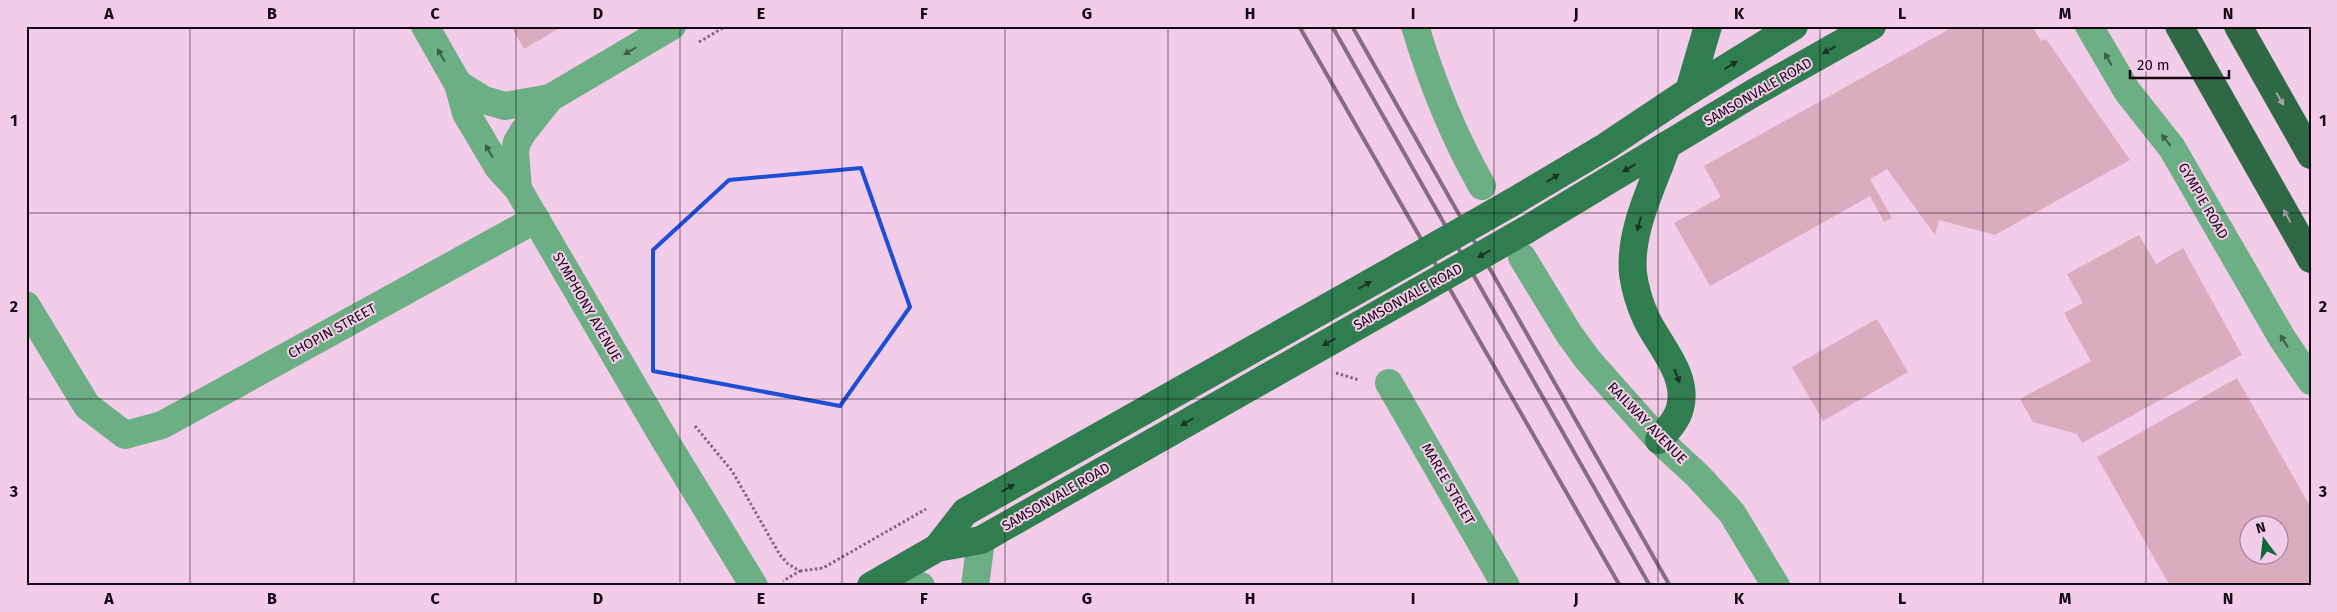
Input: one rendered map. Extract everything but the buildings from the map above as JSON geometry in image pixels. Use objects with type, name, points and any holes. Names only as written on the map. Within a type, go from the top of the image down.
[{"type":"highway","points":[[2180,26],[2311,259]]},
{"type":"highway","points":[[2238,26],[2311,155]]},
{"type":"main road","points":[[1689,91],[1708,26]]},
{"type":"main road","name":"SAMSONVALE ROAD","points":[[937,548],[965,512],[1511,203],[1605,147],[1689,91],[1794,26]]},
{"type":"main road","name":"SAMSONVALE ROAD","points":[[879,581],[937,548],[981,540],[1526,230],[1666,145],[1872,26]]},
{"type":"main road","points":[[1659,440],[1680,410],[1682,394],[1680,381],[1645,317],[1633,274],[1634,248],[1638,224],[1666,145]]},
{"type":"street","name":"SYMPHONY AVENUE","points":[[425,26],[458,84],[466,113],[493,159],[518,189],[658,429],[754,586]]},
{"type":"street","points":[[458,84],[484,100],[505,106],[550,98],[672,26]]},
{"type":"street","points":[[1415,26],[1442,108],[1462,151],[1482,186]]},
{"type":"street","name":"GYMPIE ROAD","points":[[2089,26],[2127,91],[2172,148],[2282,338],[2311,381]]},
{"type":"street","points":[[518,189],[515,152],[517,142],[550,98]]},
{"type":"street","name":"CHOPIN STREET","points":[[26,305],[87,406],[125,435],[162,425],[536,219]]},
{"type":"street","name":"RAILWAY AVENUE","points":[[1522,258],[1564,326],[1588,360],[1659,440],[1697,475],[1732,513],[1776,586]]},
{"type":"street","name":"MAREE STREET","points":[[1377,383],[1506,586]]},
{"type":"street","points":[[975,586],[981,540]]},
{"type":"street","points":[[879,581],[921,586]]},
{"type":"path","points":[[1332,372],[1377,383]]},
{"type":"path","points":[[690,420],[732,471],[780,555],[788,564],[800,572],[774,586]]},
{"type":"highlighted area","points":[[861,168],[910,307],[840,406],[653,371],[653,250],[729,180]]},
{"type":"railway","points":[[1299,26],[1620,586]]},
{"type":"railway","points":[[1332,26],[1650,586]]},
{"type":"railway","points":[[1352,26],[1670,586]]}]
